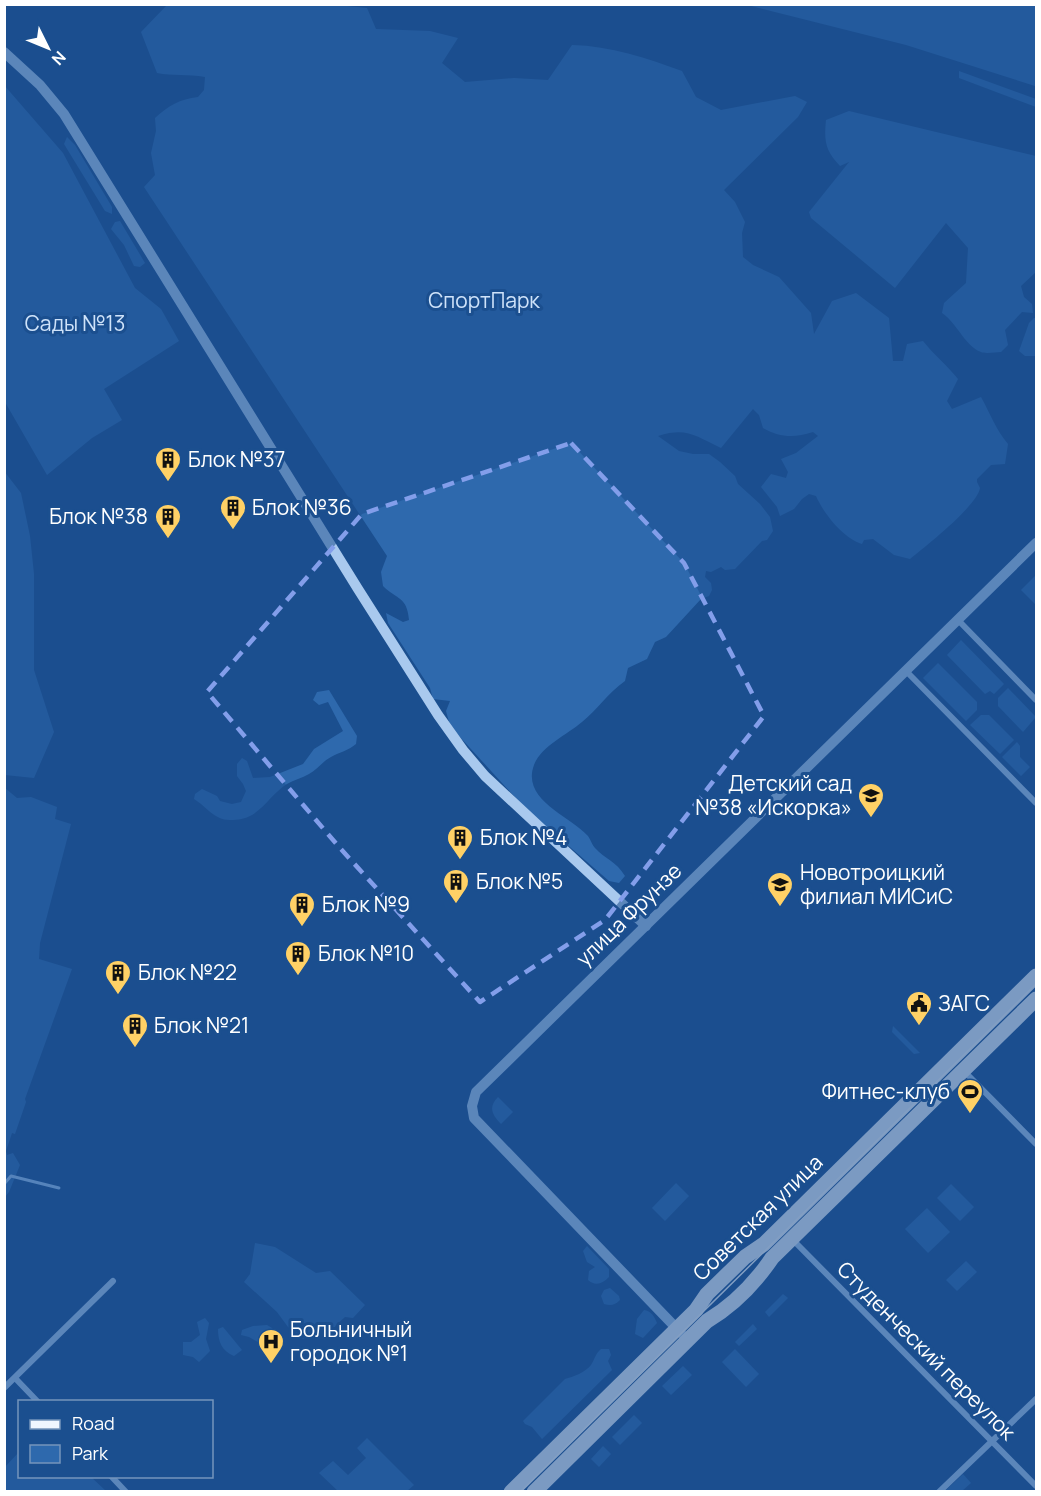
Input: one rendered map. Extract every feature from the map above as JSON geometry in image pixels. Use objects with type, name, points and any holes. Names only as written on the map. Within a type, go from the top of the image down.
[{"type":"main road","name":"Советская улица","points":[[534,1491],[687,1340],[707,1321],[724,1311],[762,1273],[786,1233],[952,1059],[1036,976]]},
{"type":"main road","name":"Советская улица","points":[[511,1491],[696,1310],[707,1294],[745,1257],[786,1233],[963,1071],[1036,999]]},
{"type":"street","points":[[4,52],[40,86],[64,114],[358,589],[463,750],[485,776],[645,926]]},
{"type":"street","name":"улица Фрунзе","points":[[687,1340],[474,1118],[472,1107],[476,1092],[1036,543]]},
{"type":"street","points":[[958,620],[1036,700]]},
{"type":"street","points":[[906,671],[1036,803]]},
{"type":"street","points":[[952,1059],[1036,1144]]},
{"type":"street","name":"Студенческий переулок","points":[[786,1233],[1036,1486]]},
{"type":"street","points":[[4,1388],[113,1281]]},
{"type":"street","points":[[15,1378],[37,1400]]},
{"type":"street","points":[[939,1491],[1036,1399]]},
{"type":"street","points":[[113,1478],[126,1491]]},
{"type":"highlighted area","points":[[571,443],[684,563],[764,716],[605,920],[480,1002],[339,847],[207,692],[362,514]]},
{"type":"green space","name":"СпортПарк","points":[[327,4],[367,8],[376,29],[430,31],[458,38],[442,63],[465,82],[514,78],[548,80],[572,45],[614,50],[682,71],[696,97],[721,110],[795,96],[807,102],[798,117],[724,190],[735,202],[745,222],[742,233],[743,257],[753,265],[779,277],[811,313],[814,334],[832,301],[856,293],[889,318],[893,361],[903,361],[907,344],[923,341],[958,379],[947,401],[952,409],[981,397],[1008,444],[1005,464],[991,465],[977,479],[980,488],[970,505],[910,559],[894,555],[873,539],[864,540],[862,544],[855,541],[829,518],[816,496],[809,494],[794,509],[780,516],[777,507],[761,487],[771,474],[786,478],[788,472],[781,459],[796,453],[818,436],[813,432],[794,436],[776,434],[763,428],[759,415],[753,409],[721,448],[691,434],[676,432],[658,436],[679,451],[709,454],[720,462],[770,517],[773,531],[767,540],[762,541],[735,569],[725,570],[721,567],[711,572],[706,571],[705,577],[711,583],[712,590],[709,596],[701,599],[666,637],[655,642],[647,659],[628,668],[625,681],[593,712],[548,746],[537,758],[532,777],[534,788],[549,806],[588,836],[595,848],[618,867],[625,876],[619,883],[609,881],[525,808],[449,722],[446,711],[450,701],[433,699],[430,688],[388,623],[386,613],[403,622],[409,620],[404,602],[383,586],[381,572],[387,556],[144,187],[155,175],[151,153],[156,131],[155,118],[175,104],[198,97],[204,90],[205,77],[157,73],[141,32],[167,5]]},
{"type":"green space","points":[[747,5],[1036,5],[1035,86],[906,45]]},
{"type":"green space","points":[[959,71],[1036,99],[1036,107],[959,78]]},
{"type":"green space","name":"Сады №13","points":[[4,85],[63,153],[135,288],[161,309],[179,341],[104,389],[122,420],[92,438],[47,475],[5,402]]},
{"type":"green space","points":[[849,111],[1036,156],[1036,272],[1021,286],[1024,297],[1032,304],[1033,313],[1022,312],[1005,330],[1008,345],[1001,352],[983,353],[975,349],[942,313],[944,303],[966,283],[968,248],[946,223],[895,288],[811,218],[809,212],[849,162],[840,166],[828,150],[825,134],[826,120]]},
{"type":"green space","points":[[67,137],[75,145],[112,207],[112,214],[105,211],[64,144]]},
{"type":"green space","points":[[120,221],[145,263],[140,267],[134,266],[124,245],[111,229],[115,222]]},
{"type":"green space","points":[[1036,318],[1036,356],[1025,356],[1019,351],[1029,323]]},
{"type":"green space","points":[[4,471],[21,493],[30,536],[34,574],[34,670],[54,732],[34,778],[5,775]]},
{"type":"green space","points":[[1036,575],[1036,605],[1021,590]]},
{"type":"green space","points":[[961,640],[1004,684],[994,694],[990,691],[985,694],[947,655]]},
{"type":"green space","points":[[938,663],[977,702],[977,710],[966,721],[923,678]]},
{"type":"green space","points":[[1008,688],[1036,717],[1023,732],[998,706],[998,698]]},
{"type":"green space","points":[[329,690],[357,736],[356,744],[328,759],[309,774],[287,784],[257,812],[247,817],[230,820],[219,818],[194,799],[195,794],[202,789],[217,796],[220,801],[232,804],[241,802],[246,791],[237,776],[237,764],[242,758],[247,761],[253,778],[270,777],[303,764],[314,749],[343,731],[328,702],[319,705],[313,700],[317,692]]},
{"type":"green space","points":[[981,715],[989,715],[1014,740],[1000,754],[970,725]]},
{"type":"green space","points":[[1017,742],[1020,746],[1020,757],[1030,767],[1021,776],[1002,757]]},
{"type":"green space","points":[[5,788],[17,798],[31,797],[57,807],[55,819],[71,824],[40,943],[39,959],[72,969],[25,1099],[15,1134],[12,1133],[6,1151],[7,1155],[13,1153],[20,1165],[5,1197]]},
{"type":"green space","points":[[893,1026],[920,1053],[914,1054],[892,1032]]},
{"type":"green space","points":[[498,1097],[513,1112],[501,1124],[492,1111],[493,1104]]},
{"type":"green space","points":[[676,1183],[689,1196],[665,1221],[652,1208]]},
{"type":"green space","points":[[951,1184],[974,1207],[960,1221],[937,1198]]},
{"type":"green space","points":[[927,1208],[950,1232],[928,1253],[905,1229]]},
{"type":"green space","points":[[255,1243],[275,1247],[316,1273],[330,1271],[365,1305],[353,1318],[345,1317],[336,1325],[330,1337],[317,1333],[303,1339],[244,1282],[250,1274]]},
{"type":"green space","points":[[587,1246],[609,1269],[609,1277],[597,1284],[588,1280],[589,1271],[595,1267],[587,1262],[583,1251]]},
{"type":"green space","points":[[966,1261],[977,1272],[957,1291],[946,1280]]},
{"type":"green space","points":[[610,1288],[620,1300],[613,1305],[604,1304],[601,1296],[604,1290]]},
{"type":"green space","points":[[783,1294],[788,1298],[769,1317],[765,1312]]},
{"type":"green space","points":[[644,1310],[652,1314],[657,1323],[643,1338],[635,1334],[637,1319]]},
{"type":"green space","points":[[205,1318],[209,1323],[206,1339],[210,1351],[199,1362],[193,1357],[183,1355],[183,1342],[191,1342],[200,1335],[197,1322]]},
{"type":"green space","points":[[753,1324],[757,1329],[739,1346],[735,1342]]},
{"type":"green space","points":[[267,1325],[275,1333],[263,1345],[241,1335],[242,1330]]},
{"type":"green space","points":[[223,1327],[242,1350],[234,1356],[226,1352],[220,1342],[218,1329]]},
{"type":"green space","points":[[601,1349],[609,1349],[611,1355],[608,1361],[612,1370],[542,1439],[532,1427],[523,1421],[565,1379],[589,1368]]},
{"type":"green space","points":[[735,1349],[759,1374],[746,1387],[722,1362]]},
{"type":"green space","points":[[683,1366],[692,1375],[671,1395],[662,1386]]},
{"type":"green space","points":[[634,1415],[642,1423],[620,1445],[612,1437]]},
{"type":"green space","points":[[367,1438],[414,1485],[407,1491],[338,1491],[319,1473],[333,1461],[348,1475],[366,1458],[357,1448]]},
{"type":"green space","points":[[603,1446],[611,1454],[599,1467],[591,1459]]},
{"type":"green space","points":[[18,1453],[18,1478],[92,1478],[106,1491],[5,1491],[5,1467]]},
{"type":"green space","points":[[963,1474],[971,1483],[962,1491],[945,1491]]},
{"type":"waterway","points":[[4,1184],[11,1176],[59,1188]]},
{"type":"tram line","points":[[520,1492],[1036,984]]},
{"type":"place","name":"Блок №37","points":[[168,483]]},
{"type":"place","name":"Блок №36","points":[[233,531]]},
{"type":"place","name":"Блок №38","points":[[168,540]]},
{"type":"place","name":"Детский сад №38 «Искорка»","points":[[871,819]]},
{"type":"place","name":"Блок №4","points":[[460,861]]},
{"type":"place","name":"Блок №5","points":[[456,905]]},
{"type":"place","name":"Новотроицкий филиал МИСиС","points":[[780,908]]},
{"type":"place","name":"Блок №9","points":[[302,928]]},
{"type":"place","name":"Блок №10","points":[[298,977]]},
{"type":"place","name":"Блок №22","points":[[118,996]]},
{"type":"place","name":"ЗАГС","points":[[919,1027]]},
{"type":"place","name":"Блок №21","points":[[135,1049]]},
{"type":"place","name":"Фитнес-клуб","points":[[970,1115]]},
{"type":"place","name":"Больничный городок №1","points":[[271,1365]]}]
